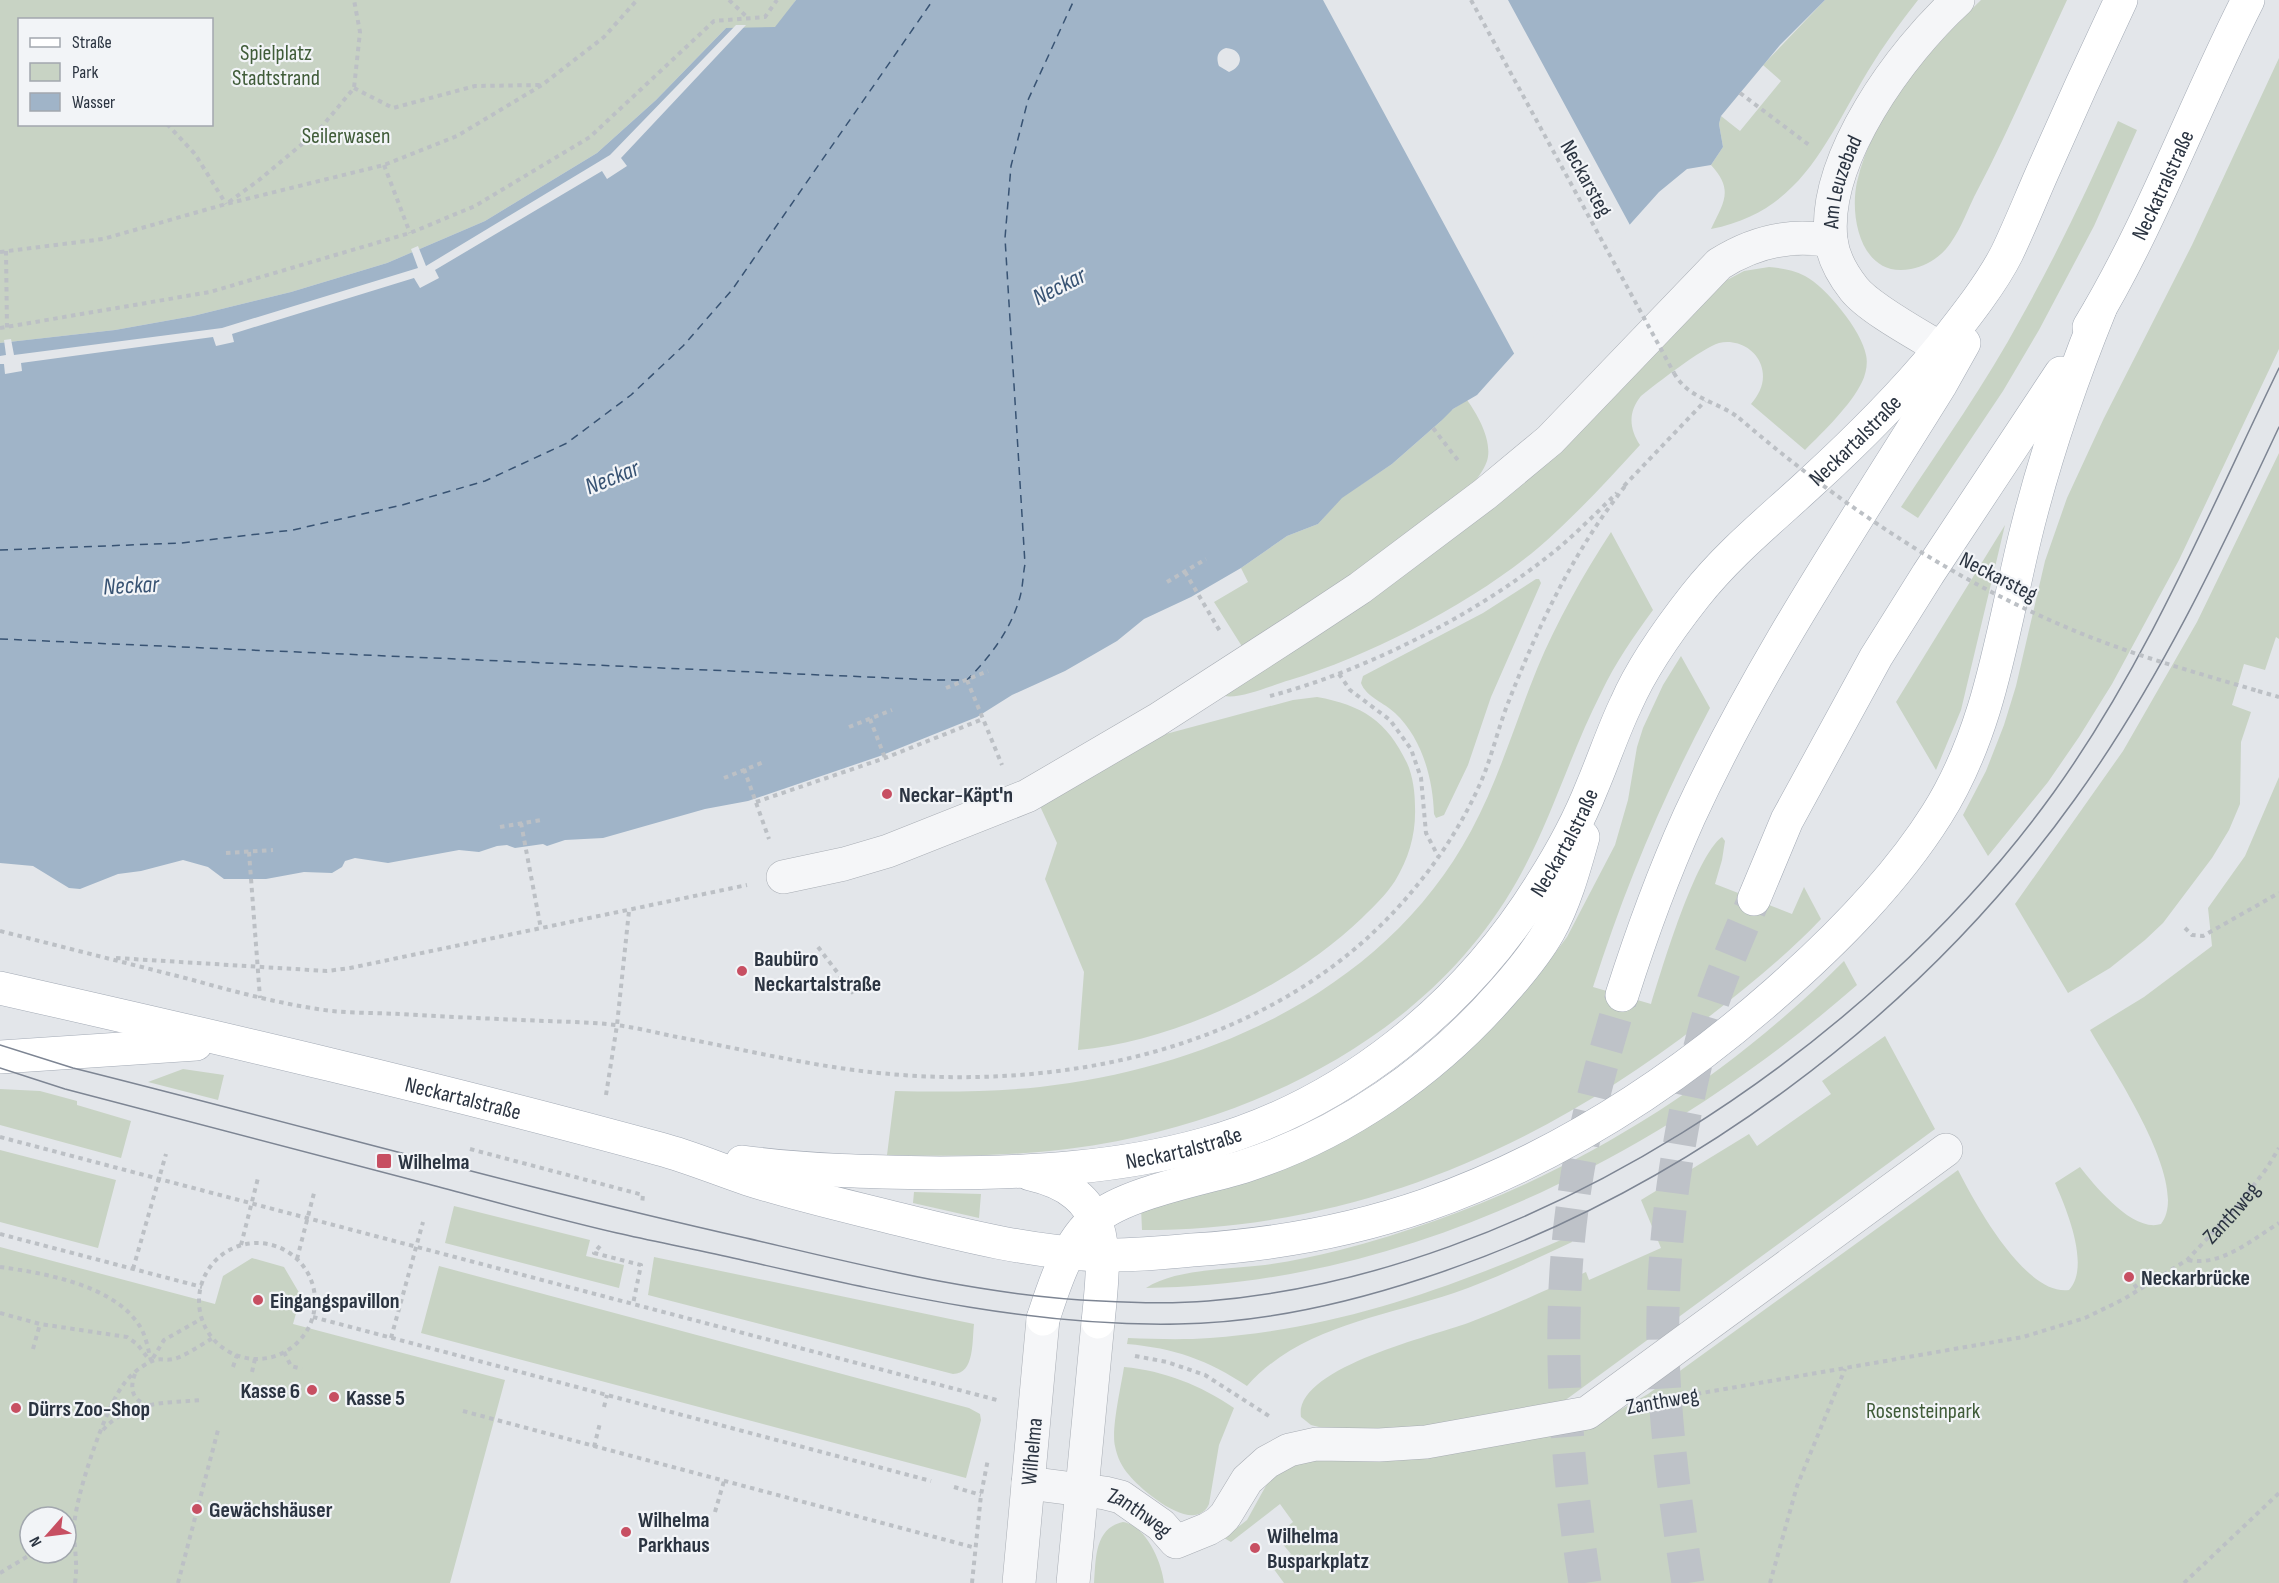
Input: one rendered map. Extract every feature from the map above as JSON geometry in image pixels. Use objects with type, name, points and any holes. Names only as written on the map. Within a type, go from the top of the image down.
[{"type":"main road","name":"Neckartalstraße","points":[[666,1151],[766,1165],[838,1171],[950,1173],[1092,1166],[1207,1144],[1302,1106],[1372,1064],[1434,1014],[1470,977],[1521,915],[1554,862],[1590,794],[1627,700],[1661,641],[1698,593],[1755,531],[1878,418],[1940,348],[2005,256],[2121,0]]},
{"type":"main road","name":"Neckatralstraße","points":[[2100,309],[2148,217],[2219,56],[2247,0]]},
{"type":"main road","points":[[1622,995],[1661,884],[1689,817],[1714,767],[1780,644],[1959,352],[2005,256]]},
{"type":"main road","name":"Neckartalstraße","points":[[0,988],[257,1047],[666,1151],[781,1189],[1008,1245],[1086,1254],[1185,1251],[1273,1242],[1378,1220],[1474,1186],[1525,1162],[1579,1134],[1671,1076],[1760,1007],[1826,947],[1878,891],[1911,851],[1936,817],[1968,757],[1994,680],[2022,551],[2047,458],[2076,367],[2100,309]]},
{"type":"main road","points":[[1754,899],[1787,820],[1876,657],[1928,574],[2048,396],[2100,309]]},
{"type":"main road","points":[[1099,1312],[1086,1254],[1084,1231],[1095,1218],[1137,1197],[1246,1165],[1298,1145],[1354,1115],[1401,1085],[1444,1053],[1480,1018],[1521,971],[1549,932],[1577,860],[1604,757]]},
{"type":"main road","name":"Neckartalstraße","points":[[0,1057],[165,1045],[207,1044],[257,1047]]},
{"type":"main road","points":[[1020,1171],[1064,1185],[1078,1195],[1090,1208],[1095,1218]]},
{"type":"main road","points":[[966,1236],[995,1245],[1022,1259],[1037,1283],[1043,1319]]},
{"type":"main road","points":[[1099,1312],[1105,1290],[1125,1269],[1140,1262],[1185,1251]]},
{"type":"main road","points":[[1043,1319],[1086,1254]]},
{"type":"street","name":"Am Leuzebad","points":[[1940,348],[1866,301],[1855,291],[1837,262],[1831,241],[1831,218],[1842,170],[1873,102],[1921,39],[1958,0]]},
{"type":"street","points":[[777,862],[844,864],[888,851],[1027,796],[1157,720],[1360,588],[1504,479],[1550,440],[1719,264],[1750,248],[1781,239],[1798,237],[1831,241]]},
{"type":"street","name":"Zanthweg","points":[[1028,1483],[1114,1494],[1129,1500],[1161,1525],[1176,1542],[1218,1523],[1225,1516],[1247,1480],[1267,1462],[1289,1450],[1316,1444],[1426,1442],[1587,1413],[1946,1150]]},
{"type":"street","points":[[1073,1583],[1099,1312]]},
{"type":"street","name":"Wilhelma","points":[[1019,1583],[1043,1319]]},
{"type":"path","points":[[226,204],[260,180],[319,130],[354,88],[360,32],[354,0]]},
{"type":"path","points":[[0,252],[103,239],[226,204],[384,165],[457,136],[542,85],[604,37],[637,0]]},
{"type":"path","points":[[729,0],[747,18]]},
{"type":"path","points":[[0,328],[210,292],[410,233],[475,206],[590,136],[714,21],[765,17],[777,0]]},
{"type":"path","name":"Neckarsteg","points":[[1471,0],[1683,386],[1705,401],[1732,412],[1784,457],[1854,510],[1900,540],[1998,595],[2066,627],[2123,650],[2279,697]]},
{"type":"path","points":[[354,88],[393,108],[475,86],[542,85]]},
{"type":"path","points":[[1740,93],[1809,145]]},
{"type":"path","points":[[169,126],[195,154],[226,204]]},
{"type":"path","points":[[384,165],[410,233]]},
{"type":"path","points":[[6,251],[7,328]]},
{"type":"path","points":[[1268,697],[1302,688],[1339,674],[1425,634],[1520,578],[1548,556],[1626,484],[1705,401]]},
{"type":"path","points":[[1433,428],[1462,465]]},
{"type":"path","points":[[0,931],[260,998],[332,1011],[617,1025],[850,1070],[910,1076],[999,1078],[1085,1067],[1124,1059],[1196,1038],[1239,1021],[1281,999],[1342,960],[1393,913],[1438,856],[1473,799],[1508,702],[1558,590],[1593,529],[1626,484]]},
{"type":"path","points":[[1167,582],[1206,559]]},
{"type":"path","points":[[1185,572],[1226,640]]},
{"type":"path","points":[[946,688],[988,671]]},
{"type":"path","points":[[1339,674],[1350,690],[1390,720],[1411,749],[1421,778],[1426,833],[1438,856]]},
{"type":"path","points":[[967,680],[1005,775]]},
{"type":"path","points":[[849,727],[892,710]]},
{"type":"path","points":[[870,719],[885,758]]},
{"type":"path","points":[[756,804],[885,758],[983,719]]},
{"type":"path","points":[[724,778],[764,762]]},
{"type":"path","points":[[105,958],[327,971],[629,911],[777,862],[744,770]]},
{"type":"path","points":[[500,827],[541,820]]},
{"type":"path","points":[[521,824],[541,929]]},
{"type":"path","points":[[226,853],[273,850]]},
{"type":"path","points":[[249,852],[260,998]]},
{"type":"path","points":[[2185,928],[2192,935],[2203,936],[2279,893]]},
{"type":"path","points":[[605,1101],[617,1025],[629,911]]},
{"type":"path","points":[[818,947],[856,997]]},
{"type":"path","points":[[0,1137],[999,1401]]},
{"type":"path","name":"Zanthweg","points":[[1669,1399],[2043,1332],[2106,1309],[2187,1260],[2236,1208],[2267,1168],[2279,1148]]},
{"type":"path","points":[[470,1149],[643,1195],[642,1204]]},
{"type":"path","points":[[133,1269],[166,1154]]},
{"type":"path","points":[[241,1246],[258,1178]]},
{"type":"path","points":[[297,1259],[314,1193]]},
{"type":"path","points":[[391,1338],[423,1222]]},
{"type":"path","points":[[2187,1260],[2204,1261],[2226,1254],[2279,1223]]},
{"type":"path","points":[[0,1234],[202,1287]]},
{"type":"path","points":[[256,1243],[275,1246],[297,1259],[306,1270],[313,1287],[315,1306],[313,1317],[299,1341],[284,1352],[264,1359],[237,1355],[221,1346],[213,1338],[203,1318],[200,1300],[204,1278],[214,1263],[229,1251],[241,1246],[256,1243]]},
{"type":"path","points":[[600,1246],[594,1253],[641,1265],[633,1304]]},
{"type":"path","points":[[0,1267],[52,1276],[82,1286],[119,1304],[139,1325],[151,1361]]},
{"type":"path","points":[[2129,1277],[2139,1290]]},
{"type":"path","points":[[0,1313],[40,1324],[127,1337],[151,1361]]},
{"type":"path","points":[[313,1317],[931,1481]]},
{"type":"path","points":[[151,1361],[164,1340],[203,1318]]},
{"type":"path","points":[[33,1349],[40,1324]]},
{"type":"path","points":[[78,1509],[84,1481],[99,1437],[117,1394],[129,1377],[151,1361],[178,1357],[213,1338]]},
{"type":"path","points":[[284,1352],[291,1366],[302,1369]]},
{"type":"path","points":[[233,1367],[237,1355]]},
{"type":"path","points":[[1126,1355],[1167,1362],[1204,1375],[1263,1412]]},
{"type":"path","points":[[252,1372],[255,1359]]},
{"type":"path","points":[[140,1368],[133,1378],[132,1390],[139,1402],[149,1405]]},
{"type":"path","points":[[1770,1583],[1797,1486],[1845,1368]]},
{"type":"path","points":[[604,1407],[607,1395]]},
{"type":"path","points":[[99,1437],[114,1419],[134,1408],[202,1400]]},
{"type":"path","points":[[463,1411],[976,1548]]},
{"type":"path","points":[[594,1447],[600,1423]]},
{"type":"path","points":[[178,1583],[218,1430]]},
{"type":"path","points":[[715,1512],[724,1481]]},
{"type":"path","points":[[954,1487],[981,1494],[972,1583]]},
{"type":"path","points":[[2184,1583],[2279,1493]]},
{"type":"path","points":[[0,1573],[18,1562]]},
{"type":"path","points":[[75,1583],[77,1565]]},
{"type":"green space","name":"Seilerwasen","points":[[0,0],[796,0],[776,28],[726,28],[656,100],[597,153],[485,221],[387,263],[291,292],[193,316],[115,330],[0,343]]},
{"type":"green space","points":[[1825,0],[1918,0],[1868,71],[1823,147],[1789,190],[1768,207],[1742,220],[1711,229],[1723,203],[1725,189],[1711,165],[1723,147],[1719,124],[1721,116],[1740,131],[1781,81],[1763,65]]},
{"type":"green space","points":[[1981,0],[2067,0],[2010,124],[1954,237],[1946,249],[1930,262],[1911,269],[1894,270],[1881,265],[1870,255],[1858,228],[1855,196],[1865,155],[1876,130],[1906,82],[1942,39]]},
{"type":"green space","points":[[2279,58],[2279,349],[2179,560],[2112,684],[2048,782],[1988,856],[1963,815],[1986,771],[2004,725],[2016,686],[2045,561],[2067,498],[2104,418],[2192,245]]},
{"type":"green space","points":[[2118,121],[2137,130],[2094,226],[2039,330],[2003,391],[1918,518],[1901,507],[1993,366],[2034,294],[2084,196]]},
{"type":"green space","points":[[1769,267],[1801,274],[1823,290],[1858,334],[1866,355],[1866,372],[1857,391],[1836,418],[1805,450],[1751,404],[1763,381],[1761,365],[1754,354],[1744,346],[1732,342],[1711,346],[1641,396],[1632,414],[1632,426],[1640,445],[1564,524],[1512,568],[1452,607],[1354,657],[1257,691],[1224,696],[1727,280],[1744,271]]},
{"type":"green space","points":[[1467,400],[1476,413],[1488,446],[1487,461],[1469,489],[1354,577],[1243,648],[1214,602],[1248,582],[1241,568],[1287,536],[1318,524],[1341,498],[1392,464],[1447,413]]},
{"type":"green space","points":[[2279,453],[2279,639],[2276,637],[2265,670],[2244,664],[2232,705],[2251,712],[2241,742],[2240,804],[2229,830],[2212,858],[2163,923],[2110,968],[2068,993],[2015,904],[2123,751],[2197,622]]},
{"type":"green space","points":[[2005,525],[1961,710],[1936,770],[1896,702]]},
{"type":"green space","points":[[1611,532],[1653,610],[1606,682],[1540,835],[1517,881],[1483,932],[1442,978],[1397,1019],[1346,1053],[1292,1083],[1236,1107],[1177,1127],[1118,1141],[1032,1153],[887,1155],[895,1091],[968,1091],[1040,1087],[1104,1077],[1168,1061],[1229,1039],[1288,1011],[1343,976],[1392,935],[1435,886],[1471,831],[1490,791],[1553,633]]},
{"type":"green space","points":[[1539,579],[1541,583],[1491,697],[1468,765],[1444,815],[1436,818],[1428,773],[1419,747],[1395,713],[1363,688],[1361,683],[1363,676],[1483,613]]},
{"type":"green space","points":[[1681,656],[1710,708],[1645,845],[1593,987],[1651,1004],[1671,941],[1691,889],[1701,866],[1722,837],[1725,841],[1715,884],[1792,914],[1804,887],[1821,919],[1748,986],[1639,1068],[1574,1109],[1508,1144],[1439,1174],[1368,1198],[1295,1216],[1220,1226],[1142,1230],[1141,1208],[1411,1097],[1454,1064],[1492,1028],[1533,982],[1567,937],[1615,845],[1628,800],[1637,747],[1643,728],[1663,685]]},
{"type":"green space","points":[[1317,697],[1347,705],[1371,717],[1391,736],[1407,763],[1414,790],[1414,827],[1408,855],[1395,881],[1375,905],[1334,943],[1267,987],[1192,1022],[1153,1035],[1115,1045],[1078,1050],[1084,972],[1045,879],[1057,843],[1039,804],[1151,738],[1293,700]]},
{"type":"green space","name":"Rosensteinpark","points":[[2279,777],[2279,1583],[1284,1583],[1273,1568],[1291,1554],[1276,1536],[1293,1522],[1280,1504],[1231,1542],[1224,1538],[1247,1520],[1268,1482],[1280,1471],[1307,1460],[1595,1424],[1648,1394],[1958,1170],[1976,1204],[2003,1245],[2035,1278],[2052,1288],[2069,1290],[2075,1280],[2078,1267],[2070,1222],[2055,1183],[2080,1167],[2105,1196],[2127,1215],[2150,1225],[2161,1224],[2168,1206],[2166,1182],[2158,1155],[2130,1097],[2090,1030],[2144,997],[2212,946],[2208,908],[2245,856]]},
{"type":"green space","points":[[1844,961],[1857,985],[1782,1046],[1701,1103],[1616,1154],[1527,1199],[1435,1236],[1340,1263],[1243,1281],[1146,1288],[1187,1273],[1274,1264],[1340,1250],[1411,1229],[1480,1204],[1547,1174],[1612,1140],[1733,1059],[1790,1012]]},
{"type":"green space","points":[[1885,1036],[1935,1129],[1556,1407],[1425,1430],[1331,1430],[1311,1425],[1301,1417],[1304,1399],[1319,1383],[1368,1356],[1468,1323],[1586,1272],[1589,1280],[1661,1248],[1641,1200],[1749,1134],[1757,1146],[1831,1094],[1822,1081]]},
{"type":"green space","points":[[183,1069],[224,1075],[218,1100],[148,1082]]},
{"type":"green space","points":[[0,1089],[40,1091],[77,1101],[77,1105],[131,1121],[121,1158],[0,1125]]},
{"type":"green space","points":[[0,1150],[116,1180],[98,1248],[0,1222]]},
{"type":"green space","points":[[914,1192],[981,1194],[979,1218],[913,1203]]},
{"type":"green space","points":[[454,1206],[590,1240],[586,1256],[624,1265],[619,1288],[445,1243]]},
{"type":"green space","points":[[1570,1236],[1572,1242],[1484,1282],[1343,1326],[1317,1337],[1291,1350],[1268,1366],[1247,1386],[1218,1369],[1190,1357],[1175,1352],[1127,1344],[1128,1338],[1200,1339],[1257,1333],[1349,1315],[1438,1288]]},
{"type":"green space","points":[[0,1247],[215,1304],[223,1276],[252,1258],[284,1267],[301,1296],[293,1324],[505,1380],[450,1583],[0,1583]]},
{"type":"green space","points":[[654,1257],[974,1324],[969,1362],[960,1373],[953,1374],[648,1295]]},
{"type":"green space","points":[[439,1266],[969,1408],[980,1414],[981,1420],[966,1478],[421,1333]]},
{"type":"green space","points":[[1124,1367],[1182,1380],[1234,1408],[1219,1445],[1209,1504],[1202,1513],[1192,1515],[1181,1513],[1156,1500],[1129,1475],[1122,1465],[1115,1446],[1114,1429]]},
{"type":"green space","points":[[1123,1522],[1139,1530],[1146,1537],[1160,1565],[1164,1583],[1094,1583],[1098,1546],[1107,1531]]},
{"type":"water","name":"Neckar","points":[[796,0],[1825,0],[1780,45],[1721,116],[1719,124],[1723,147],[1711,165],[1687,169],[1659,192],[1477,395],[1453,409],[1392,464],[1342,498],[1318,524],[1287,536],[1241,568],[1191,597],[1144,619],[1117,641],[1065,671],[1012,695],[977,717],[880,756],[748,801],[705,809],[603,838],[565,840],[547,846],[543,844],[515,848],[507,845],[497,846],[479,852],[459,850],[388,863],[355,858],[345,861],[342,867],[332,873],[304,872],[266,879],[224,879],[208,867],[183,860],[141,871],[118,874],[80,889],[69,888],[33,866],[0,863],[0,343],[115,330],[193,316],[291,292],[387,263],[485,221],[597,153],[656,100],[726,28],[775,27]],"holes":[[[1223,49],[1232,49],[1239,54],[1240,62],[1229,72],[1219,66],[1218,58]]]},
{"type":"pier","points":[[1323,0],[1508,0],[1631,227],[1516,357]]},
{"type":"pier","points":[[736,25],[746,25],[621,158],[627,166],[607,179],[602,171],[435,270],[439,278],[420,288],[414,278],[232,334],[234,342],[216,346],[213,337],[21,363],[22,371],[5,374],[4,364],[0,364],[0,356],[6,355],[4,340],[11,339],[14,355],[222,328],[418,268],[411,249],[418,246],[426,266],[610,155]]},
{"type":"ferry route","points":[[0,550],[181,543],[293,530],[402,505],[485,481],[567,443],[631,395],[683,346],[732,290],[933,0]]},
{"type":"ferry route","points":[[0,639],[967,680],[992,652],[1006,631],[1022,589],[1025,564],[1005,238],[1011,166],[1028,100],[1074,0]]},
{"type":"tunnel","points":[[1688,1583],[1673,1482],[1666,1414],[1663,1312],[1667,1241],[1675,1170],[1695,1066],[1720,981],[1754,899]]},
{"type":"tunnel","points":[[1585,1583],[1567,1431],[1564,1380],[1566,1277],[1570,1227],[1581,1153],[1596,1085],[1622,995]]},
{"type":"tram line","points":[[0,1045],[73,1068],[577,1198],[922,1278],[1011,1293],[1127,1302],[1208,1301],[1329,1282],[1449,1247],[1568,1196],[1682,1133],[1789,1059],[1889,976],[1978,887],[2054,792],[2119,691],[2176,585],[2279,368]]},
{"type":"tram line","points":[[0,1068],[65,1089],[568,1221],[843,1283],[954,1304],[1065,1320],[1178,1324],[1271,1316],[1364,1296],[1424,1278],[1519,1242],[1612,1199],[1702,1147],[1787,1089],[1868,1025],[1943,954],[2012,879],[2075,799],[2105,755],[2186,618],[2279,427]]},
{"type":"place","name":"Neckar-Käpt'n","points":[[887,794]]},
{"type":"place","name":"Baubüro Neckartalstraße","points":[[742,971]]},
{"type":"place","name":"Wilhelma","points":[[384,1161]]},
{"type":"place","name":"Neckarbrücke","points":[[2129,1277]]},
{"type":"place","name":"Eingangspavillon","points":[[258,1300]]},
{"type":"place","name":"Kasse 6","points":[[312,1390]]},
{"type":"place","name":"Kasse 5","points":[[334,1397]]},
{"type":"place","name":"Dürrs Zoo-Shop","points":[[16,1408]]},
{"type":"place","name":"Gewächshäuser","points":[[197,1509]]},
{"type":"place","name":"Wilhelma Parkhaus","points":[[626,1532]]},
{"type":"place","name":"Wilhelma Busparkplatz","points":[[1255,1548]]},
{"type":"park label","name":"Spielplatz Stadtstrand","points":[[276,64]]}]
